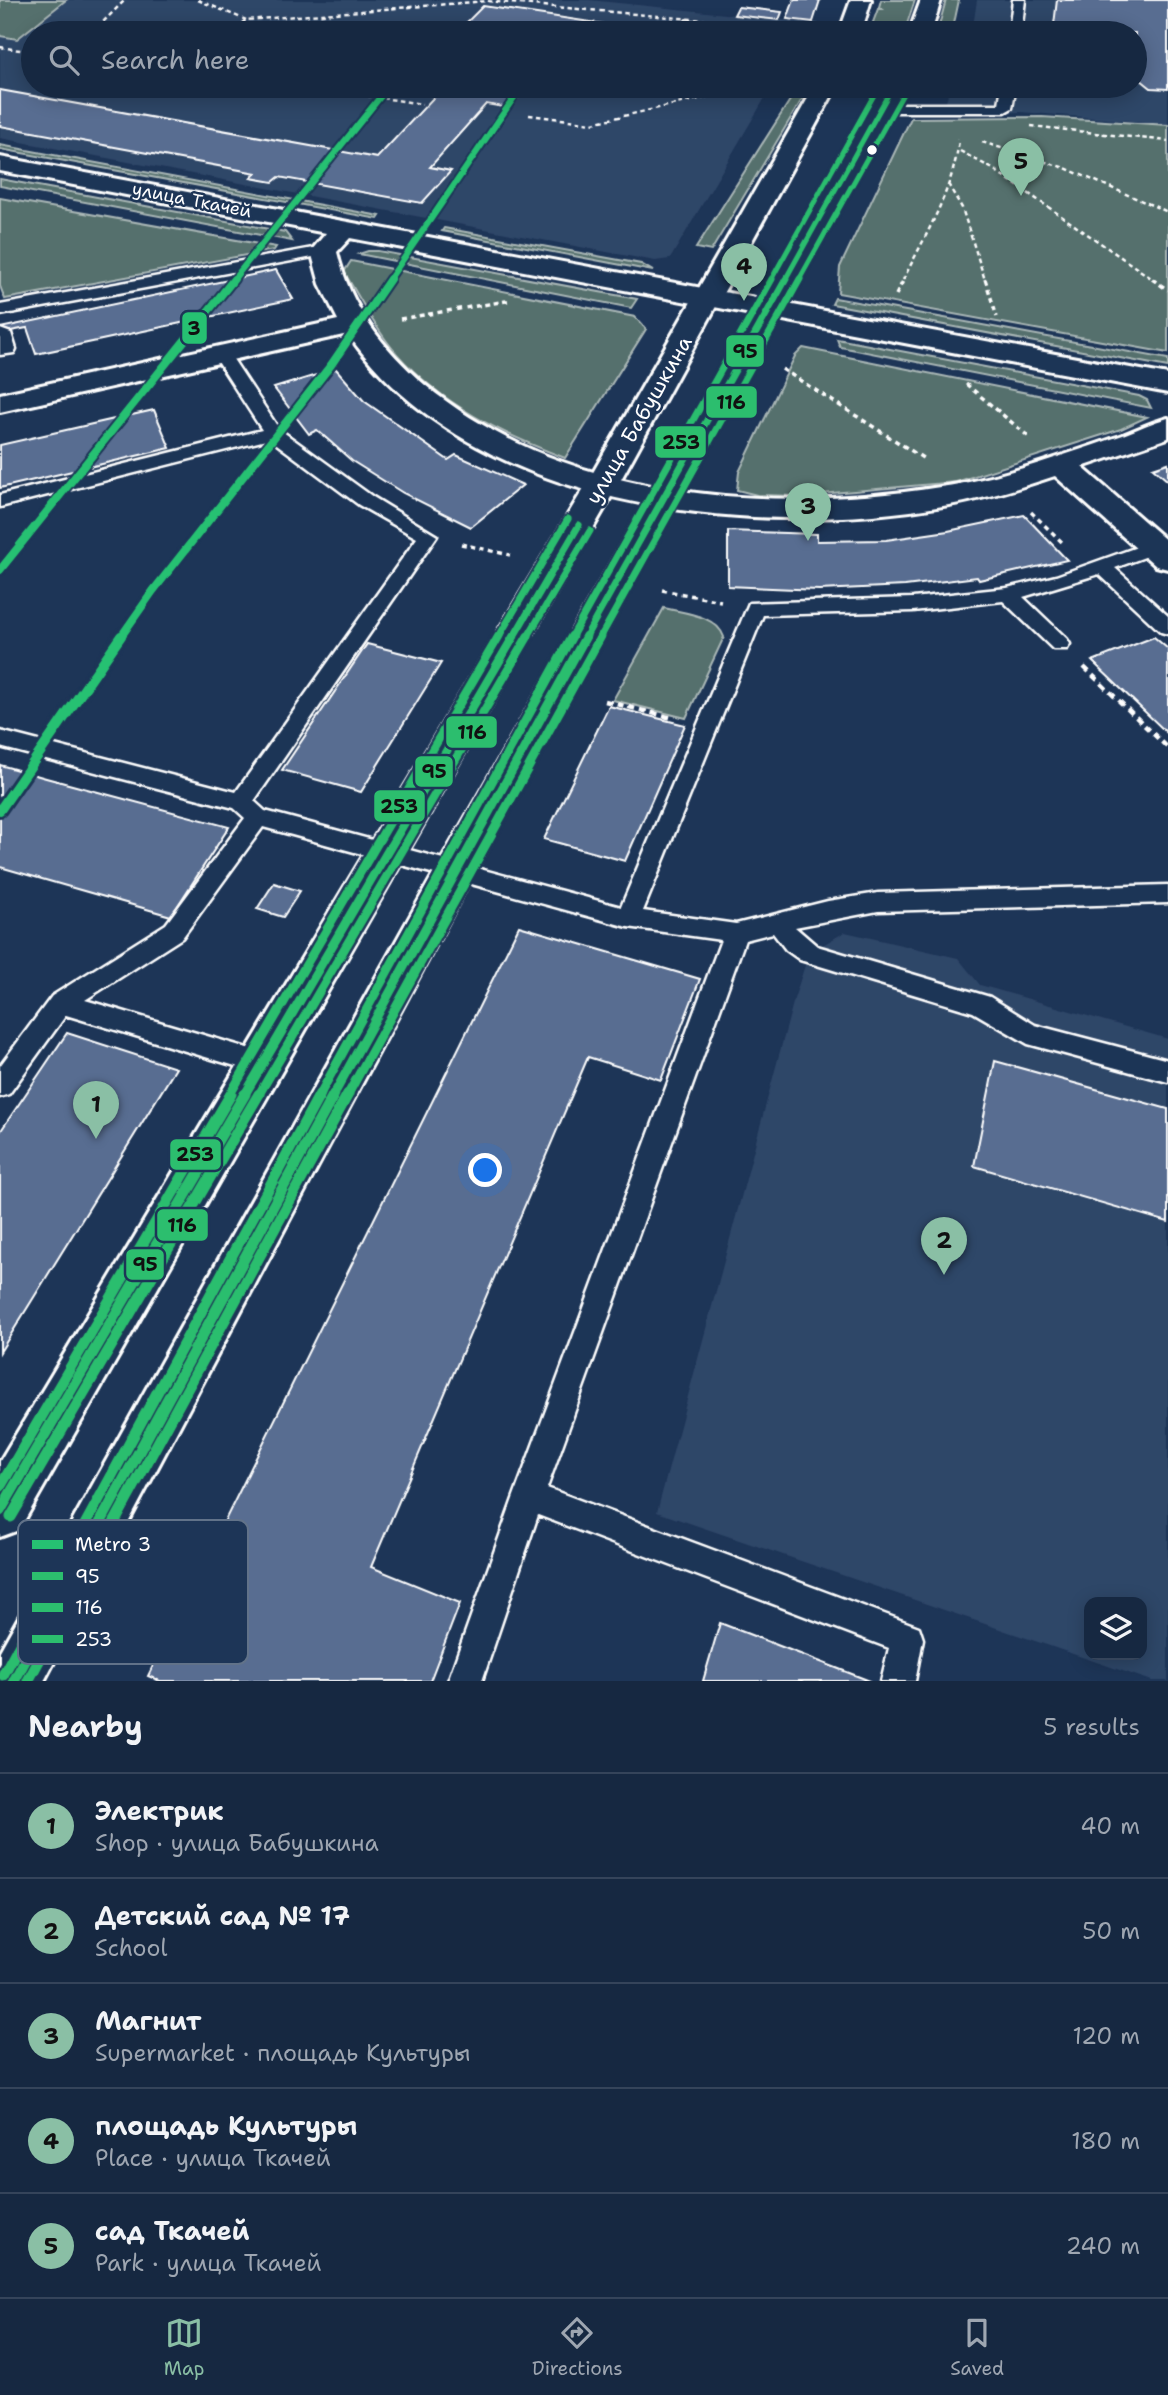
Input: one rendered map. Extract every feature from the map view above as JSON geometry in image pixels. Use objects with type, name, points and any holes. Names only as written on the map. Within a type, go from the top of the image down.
[{"type":"street","points":[[854,21],[861,0]]},
{"type":"street","points":[[924,21],[931,0]]},
{"type":"street","name":"улица Бабушкина","points":[[0,1511],[603,483],[819,98]]},
{"type":"street","points":[[102,1520],[456,870],[885,98]]},
{"type":"street","name":"улица Ткачей","points":[[0,164],[334,240],[768,308],[1168,384]]},
{"type":"street","points":[[334,240],[327,272],[379,356],[407,386],[450,420],[497,446],[565,474],[603,483],[663,496],[750,509],[877,505],[941,497],[1060,464],[1168,427]]},
{"type":"street","points":[[0,403],[358,324]]},
{"type":"street","points":[[1060,464],[1161,553]]},
{"type":"street","points":[[14,1681],[23,1664]]},
{"type":"lane","points":[[1016,21],[1019,0]]},
{"type":"lane","points":[[879,108],[1005,108],[1007,98]]},
{"type":"lane","points":[[0,310],[334,240]]},
{"type":"lane","points":[[0,350],[8,349],[2,327]]},
{"type":"lane","points":[[0,1086],[61,1003],[174,931],[249,810],[428,536],[366,501],[272,433],[221,354]]},
{"type":"lane","points":[[0,501],[272,433]]},
{"type":"lane","points":[[628,918],[756,608],[914,603],[1008,594],[1101,566],[1161,553]]},
{"type":"lane","points":[[1101,566],[1168,626]]},
{"type":"lane","points":[[1008,594],[1060,644]]},
{"type":"lane","points":[[0,738],[628,918],[736,933],[779,924],[828,909],[878,902],[1168,894]]},
{"type":"lane","points":[[779,924],[794,943],[809,953],[981,1004],[1028,1034],[1168,1071]]},
{"type":"lane","points":[[465,1681],[529,1496],[736,933]]},
{"type":"lane","points":[[61,1003],[262,1063]]},
{"type":"lane","points":[[529,1496],[907,1639],[898,1681]]},
{"type":"path","points":[[104,21],[125,0]]},
{"type":"path","points":[[198,0],[246,20],[487,1],[712,21]]},
{"type":"path","points":[[0,47],[21,50]]},
{"type":"path","points":[[382,98],[422,104]]},
{"type":"path","points":[[528,115],[592,123],[703,98]]},
{"type":"path","points":[[1028,125],[1168,141]]},
{"type":"path","points":[[892,305],[948,183],[960,151],[958,135],[1065,167],[1168,212]]},
{"type":"path","points":[[960,151],[993,169],[1168,290]]},
{"type":"path","points":[[948,183],[962,208],[1000,325]]},
{"type":"path","points":[[388,321],[524,298]]},
{"type":"path","points":[[780,367],[933,464]]},
{"type":"path","points":[[975,391],[1034,442]]},
{"type":"path","points":[[1028,509],[1080,560],[1101,566]]},
{"type":"path","points":[[428,536],[514,556]]},
{"type":"path","points":[[662,590],[756,608]]},
{"type":"path","points":[[1060,644],[1168,748]]},
{"type":"path","points":[[605,701],[707,726]]},
{"type":"shaded area","points":[[0,0],[589,0],[794,21],[21,21],[21,98],[765,98],[670,259],[655,261],[0,138]]},
{"type":"shaded area","points":[[977,0],[1168,0],[1168,124],[1021,112],[943,114],[947,98],[1147,98],[1147,21],[974,21]]},
{"type":"shaded area","points":[[845,932],[958,958],[980,985],[1168,1039],[1168,1681],[1152,1681],[1090,1660],[1147,1660],[1147,1597],[1084,1597],[1084,1658],[657,1512],[794,999],[809,953]]},
{"type":"green space","points":[[0,0],[66,0],[40,21],[21,21],[21,36],[17,39],[0,36]]},
{"type":"green space","points":[[881,0],[915,0],[908,21],[874,21],[878,9],[882,9],[879,7]]},
{"type":"green space","points":[[946,0],[959,0],[955,21],[940,21]]},
{"type":"green space","points":[[791,98],[803,98],[711,251],[696,248]]},
{"type":"green space","points":[[1042,117],[1168,125],[1168,353],[838,293],[840,267],[911,118]]},
{"type":"green space","points":[[0,145],[380,216],[378,219],[0,149]]},
{"type":"green space","points":[[0,179],[285,232],[292,241],[0,186]]},
{"type":"green space","points":[[0,198],[276,247],[274,250],[5,299],[0,286]]},
{"type":"green space","points":[[444,228],[641,264],[653,271],[442,231]]},
{"type":"green space","points":[[368,251],[637,299],[631,308],[359,254]]},
{"type":"green space","points":[[351,261],[635,317],[646,329],[565,458],[518,439],[474,416],[453,403],[415,372],[382,335],[344,272]]},
{"type":"green space","points":[[835,298],[1168,359],[1168,367],[832,304]]},
{"type":"green space","points":[[837,339],[1139,396],[1147,400],[1151,408],[840,347]]},
{"type":"green space","points":[[803,348],[1147,417],[1121,429],[956,482],[798,496],[757,495],[737,490],[739,472],[795,356]]},
{"type":"green space","points":[[664,608],[707,619],[724,637],[686,718],[613,700]]},
{"type":"building","points":[[794,0],[820,0],[813,21],[787,19]]},
{"type":"building","points":[[1057,0],[1168,0],[1168,89],[1151,88],[1147,85],[1147,21],[1054,21]]},
{"type":"building","points":[[483,6],[584,21],[468,21]]},
{"type":"building","points":[[738,7],[782,12],[779,20],[734,15]]},
{"type":"building","points":[[0,90],[21,94],[21,98],[44,98],[377,158],[433,98],[519,98],[510,108],[486,104],[430,167],[451,171],[422,203],[279,177],[273,182],[251,178],[256,173],[0,126]]},
{"type":"building","points":[[276,270],[293,299],[36,354],[27,328],[0,333],[0,328]]},
{"type":"building","points":[[336,369],[364,401],[448,460],[456,455],[523,485],[471,527],[403,493],[352,461],[317,430],[309,434],[274,388]]},
{"type":"building","points":[[154,410],[170,448],[0,488],[0,445]]},
{"type":"building","points":[[1168,463],[1168,481],[1153,468]]},
{"type":"building","points":[[1024,515],[1067,560],[979,580],[977,577],[905,586],[819,590],[728,586],[728,531],[817,534],[817,541],[886,540],[948,531]]},
{"type":"building","points":[[1154,637],[1168,649],[1168,734],[1092,661]]},
{"type":"building","points":[[367,644],[441,663],[361,792],[282,770]]},
{"type":"building","points":[[609,706],[685,725],[625,861],[544,839]]},
{"type":"building","points":[[0,765],[229,827],[171,916],[0,867]]},
{"type":"building","points":[[274,883],[300,891],[283,917],[257,909]]},
{"type":"building","points":[[519,926],[700,979],[661,1080],[588,1057],[371,1567],[460,1603],[430,1681],[160,1681],[148,1676],[154,1664],[248,1664],[248,1520],[225,1520]]},
{"type":"building","points":[[67,1033],[176,1068],[0,1352],[0,1132]]},
{"type":"building","points":[[995,1061],[1168,1109],[1168,1222],[974,1166]]},
{"type":"building","points":[[720,1623],[870,1681],[703,1681]]},
{"type":"metro line","name":"3","points":[[0,570],[379,98]]},
{"type":"metro line","name":"3","points":[[0,810],[153,591],[331,365],[514,98]]},
{"type":"transit line","name":"253","points":[[87,1520],[445,864],[872,98]]},
{"type":"transit line","name":"95","points":[[102,1520],[456,870],[886,98]]},
{"type":"transit line","name":"116","points":[[116,1520],[467,876],[901,98]]},
{"type":"transit line","name":"253","points":[[0,1487],[568,519]]},
{"type":"transit line","name":"95","points":[[0,1511],[579,525]]},
{"type":"transit line","name":"116","points":[[11,1517],[590,531]]},
{"type":"transit line","name":"253","points":[[3,1675],[18,1647]]},
{"type":"transit line","name":"95","points":[[14,1681],[23,1664]]},
{"type":"transit line","name":"116","points":[[28,1681],[37,1664]]},
{"type":"place","name":"сад Ткачей","points":[[1021,196]]},
{"type":"place","name":"площадь Культуры","points":[[744,301]]},
{"type":"place","name":"Магнит","points":[[808,541]]},
{"type":"place","name":"Электрик","points":[[96,1139]]},
{"type":"place","name":"Детский сад № 17","points":[[944,1275]]}]
